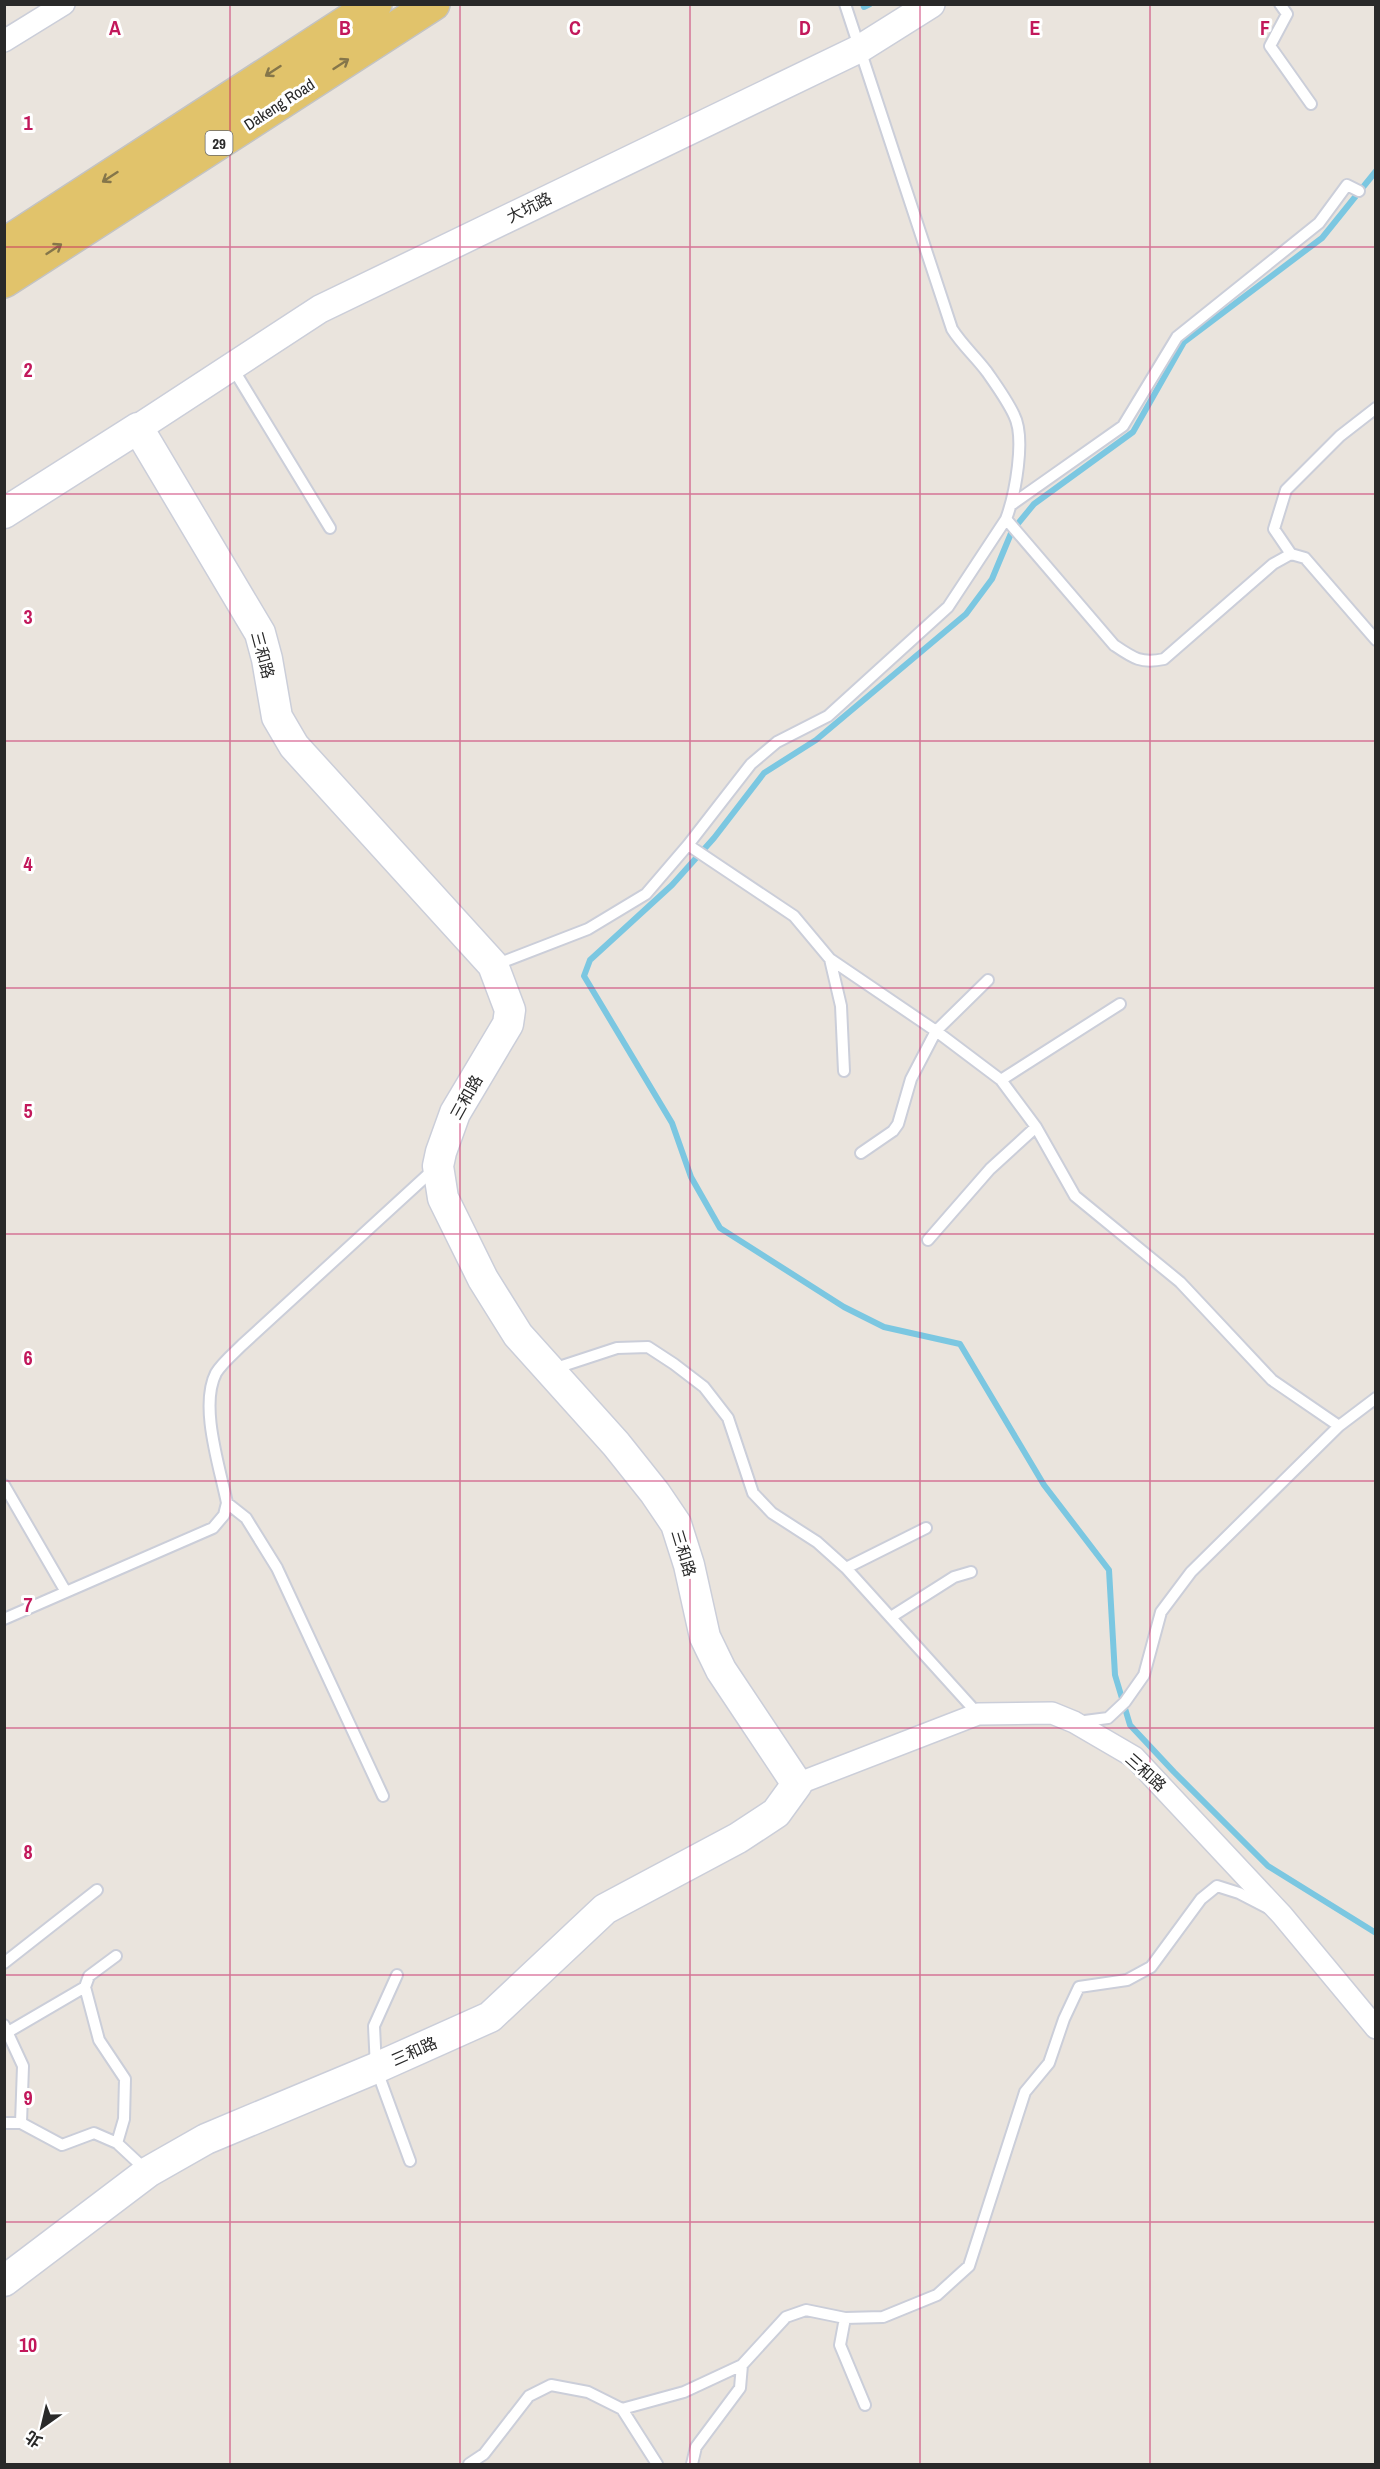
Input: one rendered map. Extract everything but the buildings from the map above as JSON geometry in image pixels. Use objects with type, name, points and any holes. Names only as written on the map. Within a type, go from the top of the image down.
[{"type":"main road","name":"Dakeng Road","points":[[4,245],[375,4]]},
{"type":"main road","name":"Dakeng Road","points":[[4,281],[433,4]]},
{"type":"main road","points":[[4,513],[138,428]]},
{"type":"main road","name":"三和路","points":[[4,2281],[148,2172],[206,2139],[376,2068],[490,2017],[605,1910],[747,1832],[776,1813],[797,1784],[721,1670],[705,1637],[689,1565],[676,1524],[616,1444],[518,1335],[483,1279],[442,1198],[438,1166],[455,1113],[508,1024],[510,1010],[493,965],[294,746],[277,717],[260,633],[138,428]]},
{"type":"street","points":[[4,42],[64,4]]},
{"type":"street","name":"大坑路","points":[[138,428],[320,309],[861,48],[931,4]]},
{"type":"street","name":"三和路","points":[[797,1784],[978,1714],[1052,1713],[1074,1722],[1134,1757],[1282,1915],[1376,2028]]},
{"type":"lane","points":[[493,965],[588,929],[646,894],[688,845],[751,764],[777,742],[828,716],[948,607],[1006,519],[1011,504],[1019,455],[1016,417],[986,370],[964,347],[952,329],[845,4]]},
{"type":"lane","points":[[1280,4],[1287,14],[1270,46],[1311,104]]},
{"type":"lane","points":[[1011,504],[1123,426],[1177,337],[1319,223],[1347,185],[1359,191]]},
{"type":"lane","points":[[231,367],[330,528]]},
{"type":"lane","points":[[1376,408],[1340,436],[1286,490],[1274,529],[1291,554],[1305,558],[1376,640]]},
{"type":"lane","points":[[1006,519],[1114,645],[1133,658],[1148,663],[1164,659],[1273,564],[1291,554]]},
{"type":"lane","points":[[688,845],[794,916],[830,959],[936,1031],[1000,1080],[1036,1127],[1075,1196],[1180,1282],[1272,1380],[1339,1426]]},
{"type":"lane","points":[[830,959],[841,1006],[844,1071]]},
{"type":"lane","points":[[861,1153],[893,1131],[898,1124],[911,1079],[936,1031],[988,980]]},
{"type":"lane","points":[[1000,1080],[1120,1004]]},
{"type":"lane","points":[[927,1240],[990,1169],[1036,1127]]},
{"type":"lane","points":[[4,1619],[213,1528],[224,1515],[227,1503],[210,1420],[216,1373],[242,1345],[438,1166]]},
{"type":"lane","points":[[550,1370],[617,1348],[648,1347],[704,1387],[728,1418],[753,1493],[760,1503],[817,1542],[846,1568],[978,1714]]},
{"type":"lane","points":[[1074,1722],[1108,1718],[1125,1701],[1144,1675],[1161,1612],[1191,1572],[1339,1426],[1376,1398]]},
{"type":"lane","points":[[4,1485],[66,1592]]},
{"type":"lane","points":[[227,1503],[246,1518],[277,1568],[383,1796]]},
{"type":"lane","points":[[846,1568],[926,1528]]},
{"type":"lane","points":[[891,1617],[954,1577],[971,1572]]},
{"type":"lane","points":[[622,2409],[684,2392],[742,2365],[786,2317],[806,2310],[845,2318],[884,2317],[937,2295],[969,2266],[1025,2092],[1048,2064],[1064,2019],[1079,1987],[1127,1980],[1151,1968],[1200,1899],[1217,1886],[1239,1893],[1282,1915]]},
{"type":"lane","points":[[4,1963],[97,1890]]},
{"type":"lane","points":[[116,1956],[89,1976],[85,1987],[99,2040],[125,2079],[124,2119],[117,2143]]},
{"type":"lane","points":[[397,1975],[374,2026],[376,2068],[410,2161]]},
{"type":"lane","points":[[21,2123],[23,2066],[7,2028],[85,1987]]},
{"type":"lane","points":[[4,2123],[21,2123],[62,2145],[94,2133],[117,2143],[148,2172]]},
{"type":"lane","points":[[845,2318],[840,2345],[865,2404]]},
{"type":"lane","points":[[692,2464],[696,2447],[740,2388],[742,2365]]},
{"type":"lane","points":[[469,2464],[484,2454],[529,2396],[551,2385],[588,2392],[622,2409],[657,2464]]},
{"type":"waterway","points":[[863,4],[864,7],[870,4]]},
{"type":"waterway","points":[[1376,171],[1322,238],[1184,342],[1133,432],[1034,504],[1012,531],[992,579],[966,614],[816,740],[764,773],[714,838],[672,885],[590,960],[584,976],[672,1123],[691,1177],[720,1228],[844,1307],[884,1327],[960,1344],[1044,1485],[1109,1570],[1115,1675],[1130,1725],[1268,1866],[1376,1933]]}]
